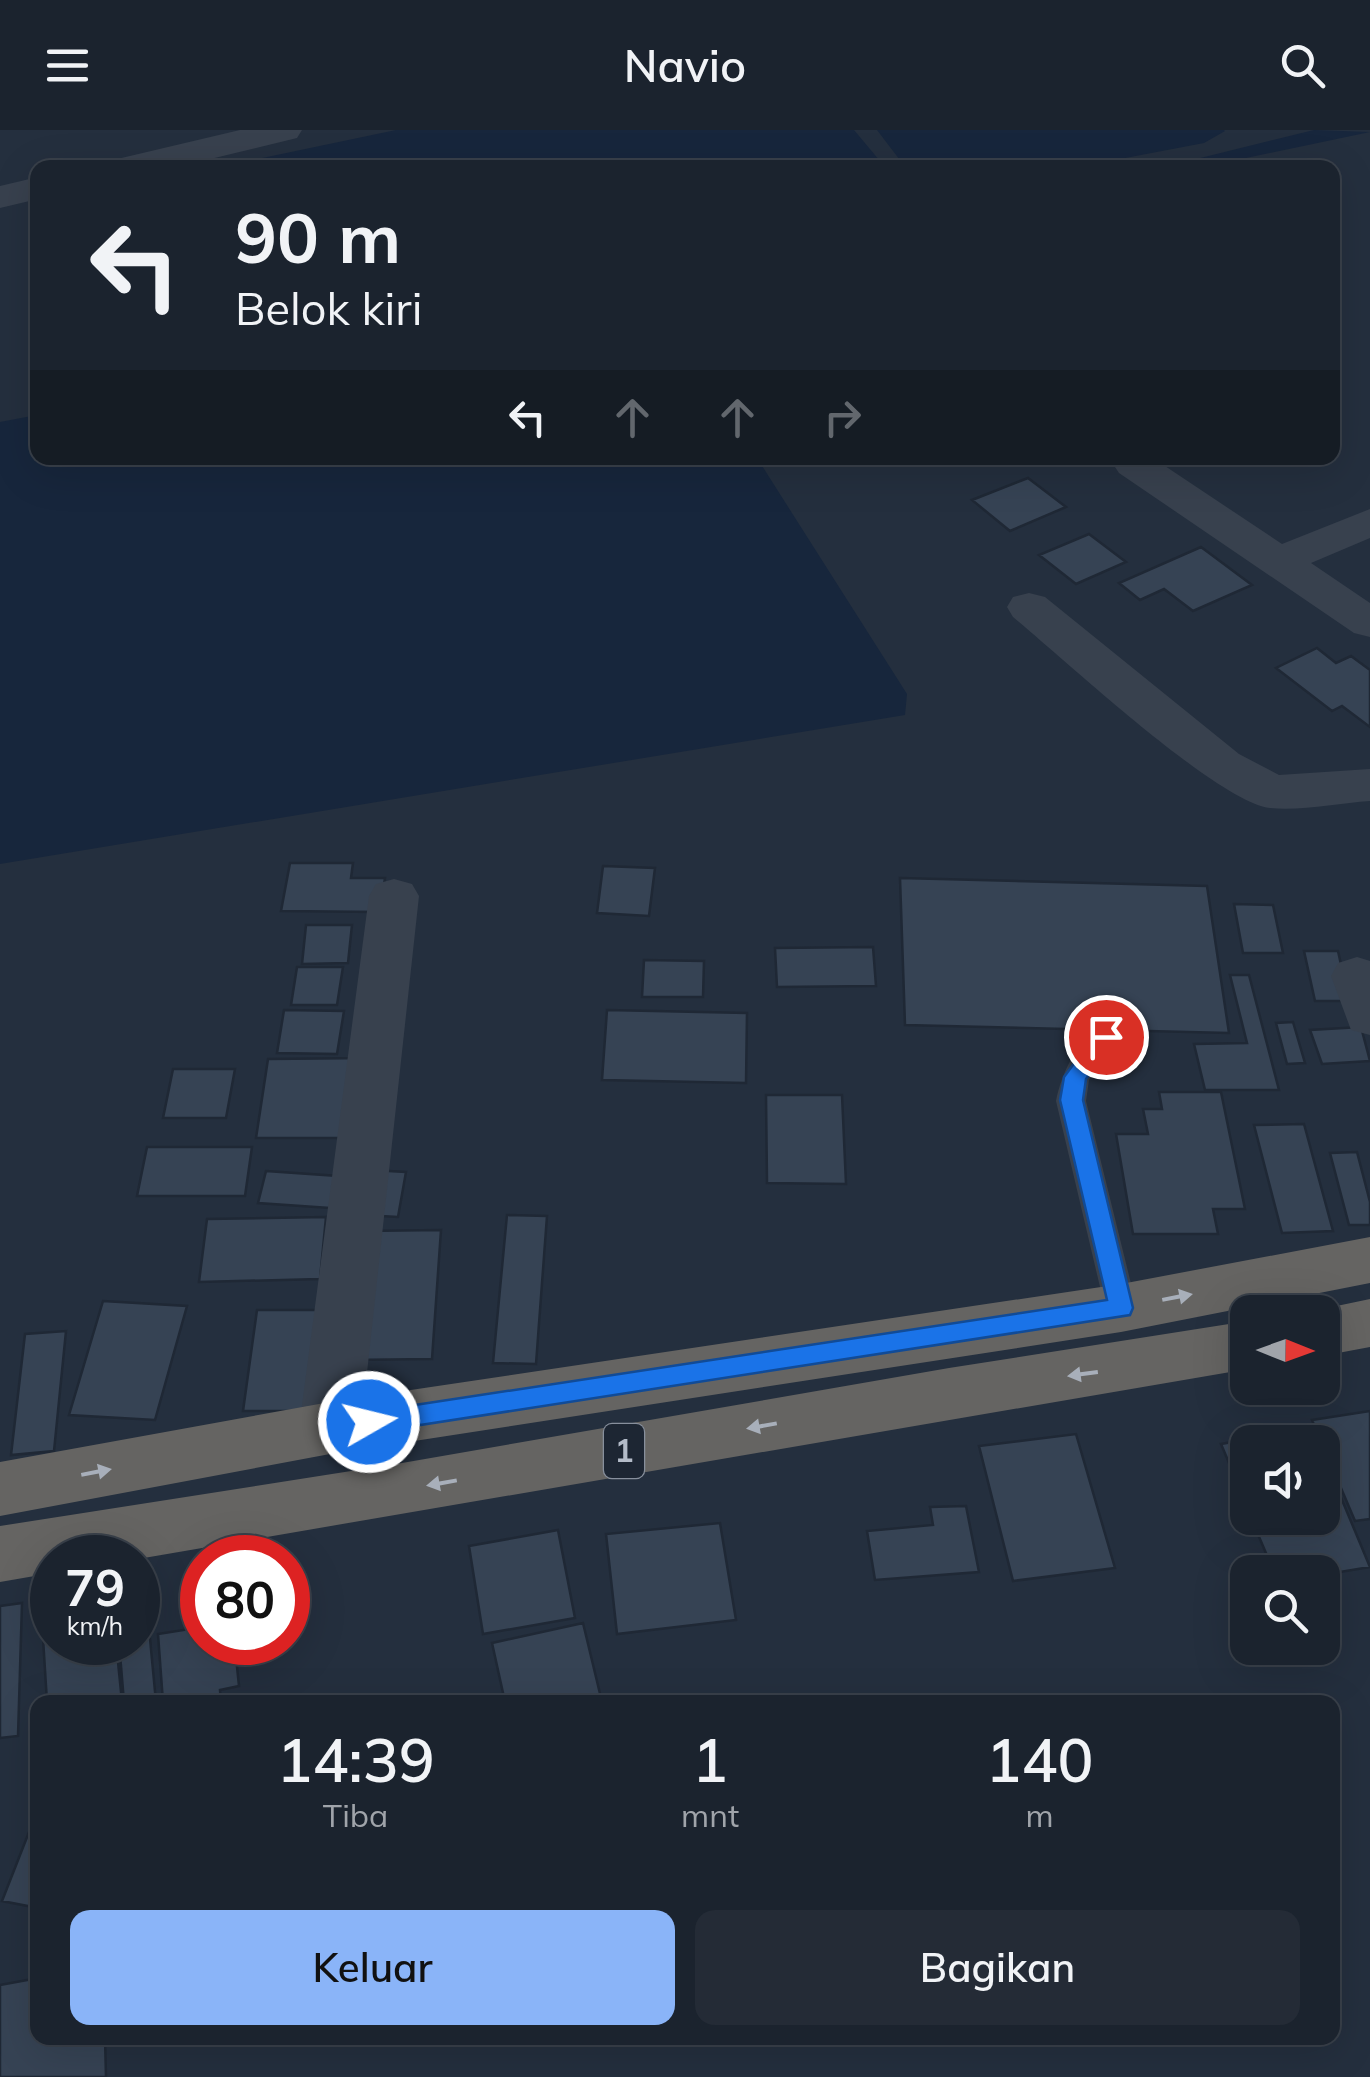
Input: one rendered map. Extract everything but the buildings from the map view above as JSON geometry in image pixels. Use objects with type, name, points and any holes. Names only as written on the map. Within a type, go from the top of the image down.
[{"type":"highway","name":"1","points":[[0,1489],[330,1428],[1121,1308],[1370,1260]]},
{"type":"highway","points":[[1340,1329],[1370,1323]]},
{"type":"highway","name":"1","points":[[0,1554],[402,1490],[949,1393],[1230,1348]]},
{"type":"street","points":[[159,160],[284,130]]},
{"type":"street","points":[[0,197],[30,190]]},
{"type":"street","points":[[1135,465],[1370,623]]},
{"type":"street","points":[[1278,561],[1370,522]]},
{"type":"street","points":[[1029,607],[1222,765],[1270,792],[1370,785]]},
{"type":"street","points":[[330,1428],[394,896]]},
{"type":"lane","points":[[1106,1037],[1075,1077],[1071,1100],[1121,1308]]},
{"type":"water","points":[[396,130],[854,130],[879,160],[253,160]]},
{"type":"water","points":[[877,130],[1225,131],[1204,143],[1115,160],[900,160]]},
{"type":"water","points":[[1314,130],[1370,132],[1236,160],[1192,160]]},
{"type":"water","points":[[30,416],[30,465],[761,465],[907,694],[905,715],[0,864],[0,422]]},
{"type":"route","points":[[369,1422],[1121,1308],[1071,1100],[1075,1077],[1106,1037]]}]
